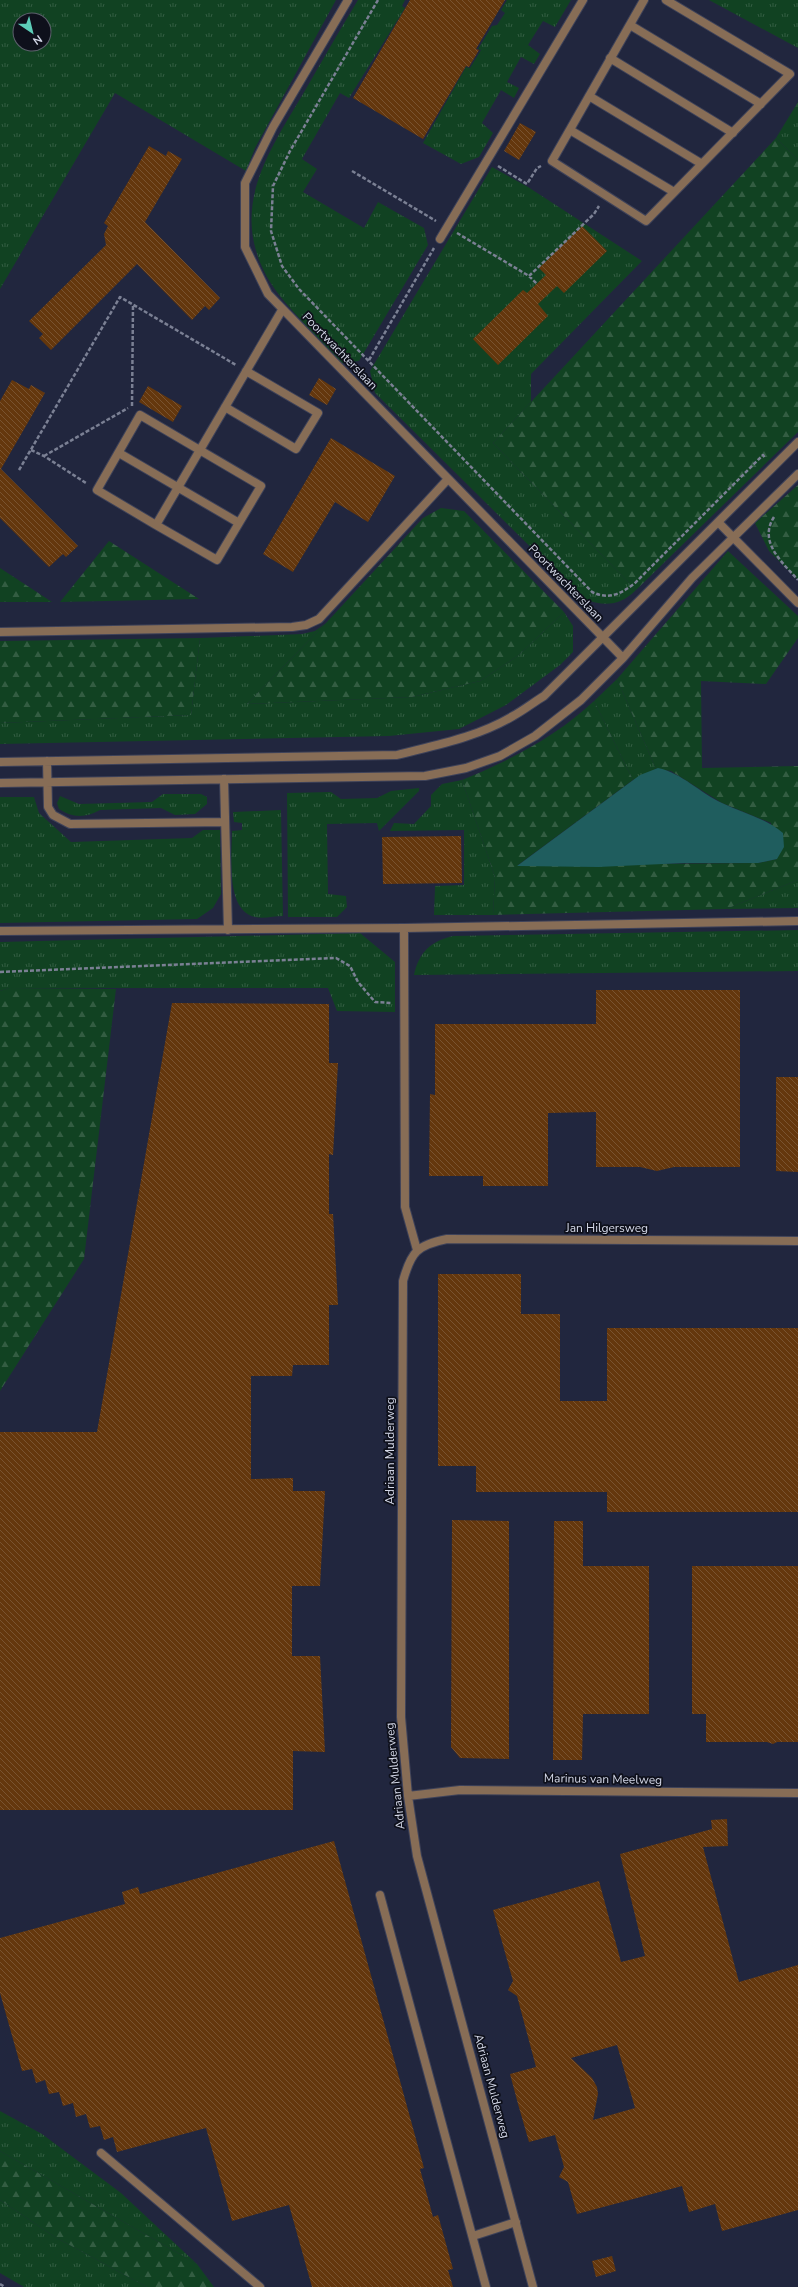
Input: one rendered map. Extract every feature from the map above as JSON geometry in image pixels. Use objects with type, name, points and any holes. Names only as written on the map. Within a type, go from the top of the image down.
[{"type":"street","name":"Poortwachterslaan","points":[[348,0],[273,127],[245,183],[245,247],[268,294],[282,310],[623,658]]},
{"type":"street","points":[[440,239],[583,0]]},
{"type":"street","points":[[644,0],[552,161],[646,221],[790,74],[666,0]]},
{"type":"street","points":[[630,25],[761,104]]},
{"type":"street","points":[[610,58],[733,133]]},
{"type":"street","points":[[589,96],[702,164]]},
{"type":"street","points":[[570,130],[674,192]]},
{"type":"street","points":[[156,525],[282,310]]},
{"type":"street","points":[[225,408],[296,449],[318,413],[246,371]]},
{"type":"street","points":[[140,416],[261,486],[217,560],[97,490],[140,416]]},
{"type":"street","points":[[0,762],[397,755],[449,743],[480,732],[513,717],[544,696],[798,442]]},
{"type":"street","points":[[118,453],[239,523]]},
{"type":"street","points":[[0,784],[425,776],[466,768],[500,756],[535,736],[581,700],[623,658],[692,578],[798,474]]},
{"type":"street","points":[[0,632],[292,628],[306,625],[319,619],[448,478]]},
{"type":"street","points":[[718,522],[798,603]]},
{"type":"street","points":[[47,761],[48,807],[53,815],[70,824],[224,822]]},
{"type":"street","points":[[224,780],[228,930]]},
{"type":"street","points":[[0,931],[404,928],[798,921]]},
{"type":"street","points":[[404,928],[405,1207],[417,1250]]},
{"type":"street","name":"Jan Hilgersweg","points":[[417,1250],[430,1242],[447,1240],[798,1241]]},
{"type":"street","name":"Adriaan Mulderweg","points":[[417,1250],[410,1257],[403,1282],[401,1717],[408,1796],[417,1856],[534,2287]]},
{"type":"street","name":"Marinus van Meelweg","points":[[408,1796],[460,1790],[798,1793]]},
{"type":"street","points":[[380,1895],[486,2287]]},
{"type":"street","points":[[101,2153],[260,2287]]},
{"type":"street","points":[[473,2236],[516,2222]]},
{"type":"path","points":[[378,0],[290,151],[273,186],[271,231],[282,266],[299,289],[592,592],[602,596],[620,594],[634,584],[763,455],[774,466]]},
{"type":"path","points":[[487,160],[527,184],[537,168],[552,161]]},
{"type":"path","points":[[529,276],[594,214],[606,195]]},
{"type":"path","points":[[369,360],[440,239]]},
{"type":"path","points":[[19,470],[120,297],[246,371]]},
{"type":"path","points":[[133,304],[132,406],[140,416]]},
{"type":"path","points":[[44,456],[132,406]]},
{"type":"path","points":[[31,450],[44,456],[97,490]]},
{"type":"path","points":[[778,511],[769,529],[768,540],[777,556],[798,580]]},
{"type":"path","points":[[0,972],[336,958],[350,966],[358,982],[375,1002],[404,1003]]},
{"type":"path","points":[[0,2284],[5,2287]]},
{"type":"green space","points":[[0,0],[336,0],[255,148],[246,171],[115,93],[0,289]]},
{"type":"green space","points":[[358,0],[405,0],[402,6],[405,8],[349,98],[340,93],[302,159],[317,169],[303,192],[364,228],[378,202],[424,228],[428,245],[359,361],[342,363],[289,306],[270,282],[264,271],[255,246],[252,223],[253,200],[267,157],[278,136]]},
{"type":"green space","points":[[507,0],[571,0],[555,27],[543,21],[528,45],[540,54],[534,64],[521,57],[507,82],[519,88],[514,98],[501,90],[482,123],[493,133],[479,157],[461,164],[423,143],[466,67],[470,68],[481,50],[478,49],[492,26],[497,25],[505,13],[501,10]]},
{"type":"green space","points":[[709,0],[798,0],[798,48]]},
{"type":"green space","points":[[798,102],[798,160],[776,138]]},
{"type":"green space","points":[[776,138],[798,160],[798,432],[636,590],[493,443]]},
{"type":"green space","points":[[492,167],[528,187],[642,261],[531,374],[531,402],[493,443],[636,590],[624,600],[611,604],[598,603],[583,599],[375,393],[370,371]]},
{"type":"green space","points":[[798,485],[798,580],[769,551],[755,523]]},
{"type":"green space","points":[[441,508],[464,511],[564,612],[519,655],[480,681],[412,697],[247,704],[326,623],[423,518]]},
{"type":"green space","points":[[109,541],[199,599],[60,602]]},
{"type":"green space","points":[[728,551],[798,616],[798,638],[766,684],[701,681],[702,768],[798,766],[798,880],[726,909],[493,915],[495,877],[462,780],[497,765],[532,746],[580,714],[594,701],[633,780],[518,865],[758,863],[777,859],[771,823],[722,803],[671,771],[656,769],[617,679]]},
{"type":"green space","points":[[0,568],[52,602],[0,602]]},
{"type":"green space","points":[[564,612],[573,626],[573,652],[560,665],[506,705],[459,729],[389,736],[0,744],[0,723],[191,715],[200,638],[302,634],[315,631],[326,623],[247,704],[412,697],[480,681],[519,655]]},
{"type":"green space","points":[[200,638],[191,715],[0,723],[0,641]]},
{"type":"green space","points":[[617,679],[656,769],[633,780],[594,701]]},
{"type":"green space","points":[[462,780],[495,877],[493,915],[434,915],[435,886],[464,885],[464,830],[390,831],[394,823],[414,824],[431,806],[431,795],[442,784]]},
{"type":"green space","points":[[419,788],[419,791],[379,831],[377,823],[327,824],[328,894],[346,896],[347,907],[337,917],[288,917],[287,793],[331,792],[341,799],[377,798],[391,791]]},
{"type":"green space","points":[[163,794],[201,794],[207,797],[207,804],[195,814],[175,815],[161,808],[100,810],[95,813],[79,816],[64,812],[59,809],[57,803],[60,796],[79,804],[152,802]]},
{"type":"green space","points":[[0,797],[34,797],[39,813],[71,842],[192,838],[203,830],[220,830],[221,894],[213,908],[197,919],[0,923]]},
{"type":"green space","points":[[281,810],[283,916],[258,918],[245,913],[239,904],[235,893],[231,867],[232,831],[242,830],[242,823],[234,822],[233,812]]},
{"type":"green space","points":[[798,880],[798,908],[726,909]]},
{"type":"green space","points":[[798,930],[798,971],[414,975],[419,960],[432,944],[453,936]]},
{"type":"green space","points":[[360,933],[395,962],[395,1012],[337,1011],[328,988],[9,988],[0,991],[0,942]]},
{"type":"green space","points":[[9,988],[116,989],[84,1259],[0,1391],[0,991]]},
{"type":"green space","points":[[0,2111],[42,2134],[121,2193],[197,2264],[0,2151]]},
{"type":"green space","points":[[0,2151],[197,2264],[214,2287],[147,2287],[55,2237],[0,2200]]},
{"type":"green space","points":[[0,2200],[55,2237],[147,2287],[24,2287],[0,2273]]},
{"type":"shaded area","points":[[658,768],[675,774],[714,799],[769,823],[783,833],[784,847],[777,859],[758,863],[685,863],[598,867],[517,866],[640,775]]},
{"type":"building","points":[[410,0],[505,0],[476,49],[479,50],[469,67],[466,66],[423,139],[353,98]]},
{"type":"building","points":[[520,123],[536,132],[519,160],[504,151]]},
{"type":"building","points":[[149,146],[166,156],[168,151],[182,159],[145,222],[220,298],[209,310],[205,306],[192,320],[137,264],[51,350],[39,338],[43,334],[29,321],[106,245],[104,234],[108,226],[104,223]]},
{"type":"building","points":[[582,226],[607,251],[564,293],[557,286],[538,304],[548,316],[498,365],[473,339],[523,290],[527,293],[546,275],[539,268]]},
{"type":"building","points":[[319,378],[336,389],[327,405],[309,395]]},
{"type":"building","points":[[12,380],[29,389],[31,385],[45,393],[1,469],[78,546],[66,557],[63,554],[49,567],[0,518],[0,401]]},
{"type":"building","points":[[148,386],[182,406],[173,422],[139,402]]},
{"type":"building","points":[[331,438],[395,476],[368,522],[335,502],[293,572],[263,554]]},
{"type":"building","points":[[461,836],[462,883],[383,884],[382,837]]},
{"type":"building","points":[[596,990],[740,990],[740,1167],[674,1167],[657,1171],[640,1167],[596,1167],[596,1112],[548,1113],[548,1186],[483,1186],[483,1176],[429,1176],[430,1094],[435,1095],[435,1024],[596,1024]]},
{"type":"building","points":[[172,1003],[329,1004],[329,1063],[338,1063],[333,1155],[329,1154],[329,1214],[333,1214],[338,1305],[329,1305],[329,1365],[293,1365],[292,1376],[251,1376],[251,1479],[293,1478],[293,1491],[325,1491],[320,1586],[292,1586],[292,1656],[320,1656],[325,1752],[293,1751],[293,1810],[0,1810],[0,1432],[97,1432]]},
{"type":"building","points":[[776,1077],[798,1077],[798,1172],[776,1171]]},
{"type":"building","points":[[438,1274],[521,1274],[521,1314],[560,1314],[560,1401],[607,1401],[607,1328],[798,1328],[798,1512],[607,1512],[607,1492],[476,1492],[476,1466],[438,1466]]},
{"type":"building","points":[[452,1520],[509,1521],[509,1759],[460,1758],[451,1747]]},
{"type":"building","points":[[554,1521],[583,1521],[583,1566],[649,1566],[649,1714],[583,1714],[582,1760],[553,1760]]},
{"type":"building","points":[[692,1566],[798,1566],[798,1742],[777,1742],[773,1744],[767,1742],[706,1742],[706,1714],[692,1714]]},
{"type":"building","points":[[727,1819],[728,1846],[703,1847],[739,1982],[798,1965],[798,2210],[722,2231],[715,2204],[689,2212],[682,2186],[577,2214],[568,2182],[559,2177],[564,2167],[555,2135],[529,2142],[518,2104],[510,2074],[536,2067],[517,1996],[508,1990],[513,1981],[493,1910],[599,1881],[621,1962],[645,1956],[620,1854],[712,1829],[711,1820]],"holes":[[[617,2045],[635,2108],[593,2120],[598,2094],[597,2087],[592,2078],[571,2058]]]},
{"type":"building","points":[[334,1841],[424,2168],[420,2169],[433,2217],[438,2215],[453,2269],[448,2270],[453,2287],[312,2287],[289,2205],[232,2221],[206,2128],[117,2152],[113,2137],[104,2140],[100,2126],[90,2128],[86,2114],[76,2117],[73,2103],[63,2106],[59,2092],[49,2094],[45,2080],[36,2083],[32,2069],[22,2071],[0,1993],[0,1938],[125,1904],[122,1892],[138,1887],[140,1894]]},
{"type":"building","points":[[612,2256],[616,2271],[596,2277],[592,2261]]}]
